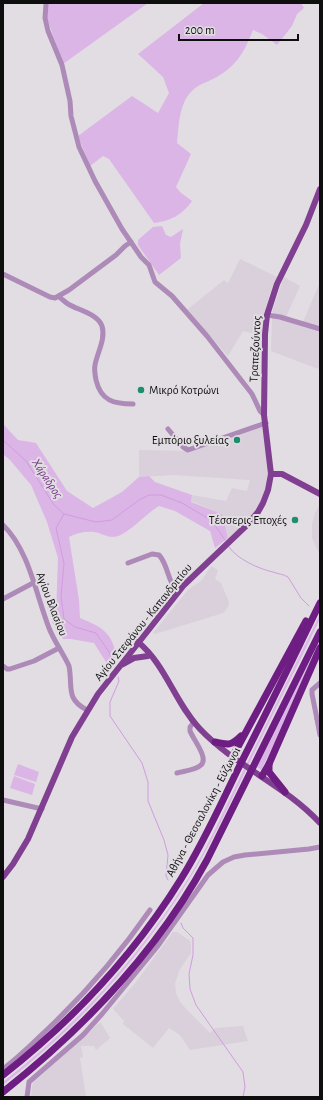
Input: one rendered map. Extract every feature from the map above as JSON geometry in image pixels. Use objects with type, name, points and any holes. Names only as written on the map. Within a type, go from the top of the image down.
[{"type":"highway","points":[[235,757],[246,730],[320,597]]},
{"type":"highway","name":"Αθήνα - Θεσσαλονίκη - Εύζωνοι","points":[[3,1076],[54,1032],[97,990],[137,943],[181,877],[208,830],[320,603]]},
{"type":"highway","name":"Αθήνα - Θεσσαλονίκη - Εύζωνοι","points":[[3,1092],[63,1043],[112,992],[161,932],[202,872],[320,632]]},
{"type":"highway","points":[[260,775],[269,764],[320,648]]},
{"type":"highway","points":[[214,742],[230,744],[235,742],[246,730]]},
{"type":"highway","points":[[269,764],[269,772],[285,792]]},
{"type":"highway","points":[[229,823],[230,815]]},
{"type":"highway","points":[[201,838],[208,830]]},
{"type":"main road","name":"Τραπεζούντος","points":[[271,474],[264,415],[265,341],[267,315],[277,284],[306,225],[320,188]]},
{"type":"main road","points":[[271,474],[282,474],[320,494]]},
{"type":"main road","name":"Αγίου Στεφάνου - Καπανδριτίου","points":[[3,877],[21,852],[42,809],[72,737],[87,710],[178,592],[254,517],[265,499],[270,485],[271,474]]},
{"type":"main road","points":[[137,644],[148,656],[156,661]]},
{"type":"main road","points":[[137,644],[151,653],[183,707],[194,722],[214,742],[285,792],[313,815],[320,823]]},
{"type":"main road","points":[[120,666],[134,658],[148,656]]},
{"type":"street","points":[[46,4],[48,31],[62,65],[70,100],[71,116],[79,147],[86,165],[131,242],[149,265],[156,282],[172,296],[216,346],[225,361],[252,394],[260,411],[264,415]]},
{"type":"street","points":[[3,274],[50,297],[59,297],[116,255],[131,242]]},
{"type":"street","points":[[59,297],[66,303],[94,317],[102,326],[99,353],[94,372],[101,394],[110,401],[133,404]]},
{"type":"street","points":[[267,315],[280,317],[320,329]]},
{"type":"street","points":[[168,429],[183,447],[188,450],[266,423]]},
{"type":"street","name":"Αγίου Βλασίου","points":[[3,525],[16,541],[33,582],[49,628],[68,666],[70,673],[71,694],[80,707],[87,710]]},
{"type":"street","points":[[128,563],[152,554],[159,555],[164,563],[171,585],[178,592]]},
{"type":"street","points":[[3,599],[33,582]]},
{"type":"street","points":[[3,666],[10,669],[34,661],[59,648]]},
{"type":"street","points":[[320,683],[312,690],[320,735]]},
{"type":"street","points":[[177,772],[201,766],[204,761],[204,756],[190,731],[190,727],[194,722]]},
{"type":"street","points":[[3,800],[42,809]]},
{"type":"street","points":[[310,849],[320,846]]},
{"type":"street","points":[[27,1097],[29,1082],[83,1035],[102,1014],[157,947],[205,879],[214,869],[223,862],[245,855],[310,849],[320,850]]},
{"type":"street","points":[[3,1069],[22,1054],[98,979],[150,910]]},
{"type":"shaded area","points":[[48,3],[148,3],[63,64],[47,18]]},
{"type":"shaded area","points":[[204,3],[301,3],[304,8],[297,14],[292,26],[277,45],[262,34],[253,30],[238,59],[228,70],[196,87],[189,94],[185,100],[179,121],[177,143],[191,154],[176,187],[192,201],[180,214],[166,221],[154,223],[109,159],[103,156],[90,166],[78,136],[132,96],[158,113],[169,93],[163,77],[138,54]]},
{"type":"shaded area","points":[[162,226],[166,235],[171,237],[183,229],[180,244],[181,258],[159,275],[138,245],[138,240],[153,227]]},
{"type":"shaded area","points":[[240,259],[277,277],[270,293],[266,308],[263,336],[243,331],[228,356],[187,310],[224,280],[228,283]]},
{"type":"shaded area","points":[[284,277],[300,286],[286,317],[274,314],[272,311]]},
{"type":"shaded area","points":[[320,282],[320,327],[303,322]]},
{"type":"shaded area","points":[[272,317],[320,332],[320,365],[318,369],[271,351]]},
{"type":"shaded area","points":[[3,424],[18,440],[36,443],[67,491],[93,508],[122,492],[139,477],[149,476],[155,482],[192,495],[191,502],[222,514],[228,538],[215,548],[210,531],[175,511],[159,506],[128,531],[118,536],[112,537],[94,532],[87,532],[78,533],[69,537],[79,600],[80,618],[106,632],[113,643],[116,659],[106,662],[94,643],[63,639],[52,622],[56,615],[58,558],[47,522],[31,485],[3,454]]},
{"type":"shaded area","points":[[264,425],[270,471],[263,501],[246,523],[228,538],[222,514],[191,501],[192,495],[226,501],[232,488],[247,491],[250,480],[174,475],[139,477],[139,450],[189,451]]},
{"type":"shaded area","points":[[320,504],[320,553],[312,538],[312,525],[315,513]]},
{"type":"shaded area","points":[[211,566],[218,570],[215,579],[221,583],[229,602],[228,607],[223,613],[155,634],[153,633],[188,590],[202,580]]},
{"type":"shaded area","points":[[320,614],[320,619],[218,827],[187,883],[168,912],[126,967],[81,1017],[3,1085],[3,1082],[30,1061],[80,1015],[126,965],[167,911],[186,882],[210,840]]},
{"type":"shaded area","points":[[320,641],[310,669],[291,711],[261,770],[257,767]]},
{"type":"shaded area","points":[[18,764],[39,772],[36,782],[14,775]]},
{"type":"shaded area","points":[[14,776],[35,784],[32,795],[10,788]]},
{"type":"shaded area","points":[[173,932],[177,932],[190,941],[191,946],[191,953],[180,969],[175,983],[176,993],[180,1002],[210,1033],[215,1028],[243,1026],[248,1041],[190,1050],[180,1035],[169,1028],[153,1048],[123,1024],[124,1021],[113,1009],[136,982]]},
{"type":"shaded area","points":[[99,1023],[101,1023],[110,1038],[96,1050],[94,1046],[81,1046],[83,1057],[80,1058],[86,1097],[31,1097],[34,1082]]},
{"type":"waterway","name":"Χάραδρος","points":[[3,440],[26,461],[54,505],[64,514],[96,522],[112,520],[139,500],[149,495],[161,495],[182,503],[209,519],[225,540]]},
{"type":"waterway","points":[[64,514],[56,528],[64,563],[61,597],[64,619],[75,627],[96,633],[109,652],[112,661]]},
{"type":"waterway","name":"Χάραδρος","points":[[229,547],[237,556],[249,563],[261,569],[288,577],[301,598],[309,606]]},
{"type":"waterway","points":[[118,677],[119,681],[110,702],[110,716],[142,763],[148,782],[148,801],[164,840],[168,855],[166,876],[168,880]]},
{"type":"waterway","points":[[181,923],[183,928],[193,938],[193,955],[189,974],[190,989],[196,1005],[243,1072],[245,1087],[243,1097]]},
{"type":"place","name":"Μικρό Κοτρώνι","points":[[141,390]]},
{"type":"place","name":"Εμπόριο ξυλείας","points":[[237,440]]},
{"type":"place","name":"Τέσσερις Εποχές","points":[[295,520]]}]
